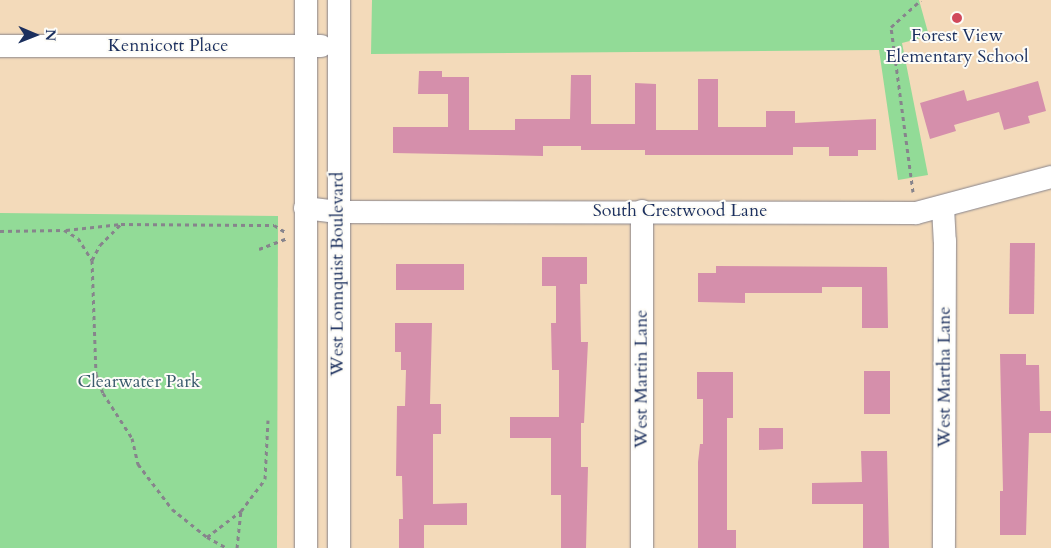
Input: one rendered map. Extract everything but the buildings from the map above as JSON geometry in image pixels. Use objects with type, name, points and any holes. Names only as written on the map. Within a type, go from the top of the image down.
[{"type":"street","name":"West Lonnquist Boulevard","points":[[306,0],[306,548]]},
{"type":"street","name":"West Lonnquist Boulevard","points":[[339,0],[337,46],[339,548]]},
{"type":"street","name":"Kennicott Place","points":[[0,46],[337,46]]},
{"type":"street","name":"South Crestwood Lane","points":[[305,208],[338,212],[642,211],[916,213],[1051,177]]},
{"type":"street","name":"West Martha Lane","points":[[943,207],[945,241],[944,548]]},
{"type":"street","name":"West Martin Lane","points":[[642,211],[642,548]]},
{"type":"path","points":[[916,213],[891,27],[921,0]]},
{"type":"path","points":[[121,224],[100,245],[92,260],[96,374],[103,393],[132,438],[138,464],[172,509],[207,537],[227,548]]},
{"type":"path","points":[[0,230],[64,230],[121,224],[274,225],[290,236],[259,249]]},
{"type":"path","points":[[64,230],[78,238],[92,260]]},
{"type":"path","points":[[207,537],[241,511],[265,479],[268,420]]},
{"type":"path","points":[[237,548],[241,511]]},
{"type":"green space","points":[[372,0],[919,0],[929,36],[902,43],[928,175],[898,180],[879,50],[371,54]]},
{"type":"green space","name":"Clearwater Park","points":[[0,213],[278,216],[277,548],[0,548]]},
{"type":"place","name":"Forest View Elementary School","points":[[957,18]]}]
